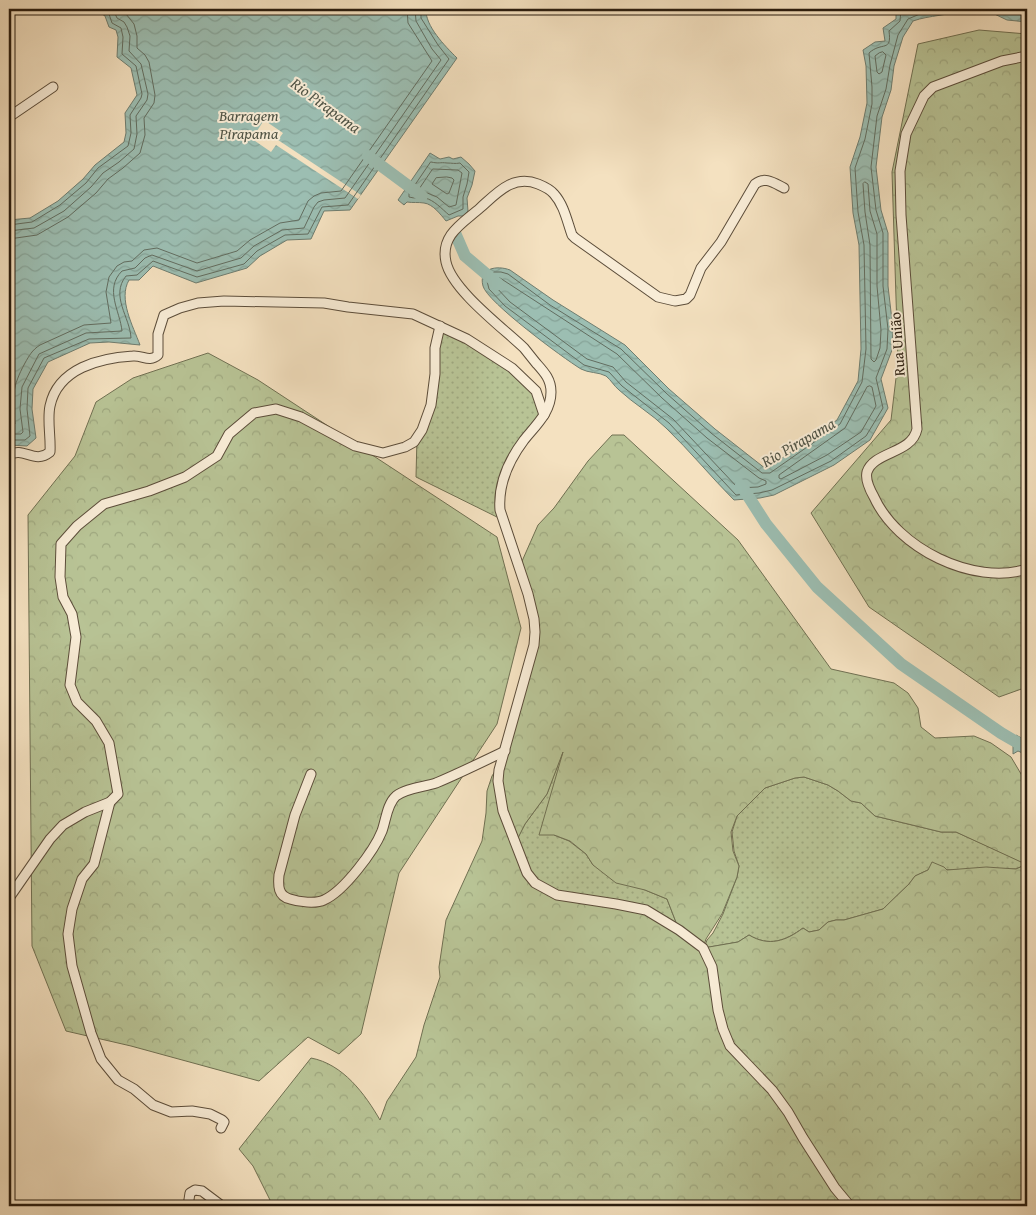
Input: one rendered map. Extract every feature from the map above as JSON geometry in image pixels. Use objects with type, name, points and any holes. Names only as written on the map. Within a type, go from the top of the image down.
[{"type":"street","name":"Rua União","points":[[1027,56],[1002,60],[933,87],[924,96],[909,126],[903,145],[900,165],[901,215],[917,429],[913,440],[875,462],[867,474],[870,490],[892,525],[910,540],[941,560],[957,567],[975,571],[1008,572],[1027,569]]},
{"type":"street","points":[[9,117],[52,87]]},
{"type":"street","points":[[784,188],[766,180],[755,184],[721,242],[701,268],[686,299],[674,301],[658,297],[575,238],[572,235],[560,203],[553,193],[532,182],[519,181],[510,183],[495,193],[451,234],[446,247],[445,260],[453,276],[469,297],[526,350],[544,372],[549,380],[551,390],[550,403],[544,415],[518,450],[503,480],[500,491],[500,510],[528,594],[535,632],[534,645],[500,770],[500,795],[508,824],[527,873],[535,883],[558,895],[646,910],[679,930],[703,948],[712,967],[718,1010],[730,1046],[772,1090],[788,1112],[802,1138],[835,1188],[850,1206]]},
{"type":"street","points":[[9,455],[14,452],[37,458],[50,452],[50,407],[56,392],[70,374],[82,367],[115,358],[137,356],[145,359],[153,358],[158,355],[158,334],[164,315],[180,308],[224,301],[324,303],[413,314],[473,343],[512,368],[536,391],[544,415]]},
{"type":"street","points":[[9,898],[50,839],[63,825],[85,812],[110,802],[118,794],[109,743],[96,721],[76,702],[70,685],[76,637],[72,614],[63,597],[61,584],[62,544],[77,526],[104,504],[149,491],[185,477],[217,456],[229,434],[254,413],[276,410],[302,417],[356,446],[383,453],[405,447],[414,442],[422,430],[431,405],[435,374],[435,348],[440,326]]},
{"type":"street","points":[[311,774],[295,814],[278,885],[279,892],[290,899],[317,902],[330,896],[352,878],[369,855],[382,832],[390,805],[396,796],[403,792],[435,783],[505,751]]},
{"type":"street","points":[[110,802],[94,864],[82,879],[72,909],[68,934],[72,966],[91,1033],[101,1059],[118,1080],[134,1089],[153,1105],[171,1112],[192,1111],[216,1116],[224,1122],[221,1128]]},
{"type":"street","points":[[188,1206],[190,1193],[195,1190],[202,1191],[222,1206]]},
{"type":"green space","points":[[979,30],[1027,34],[1027,687],[999,697],[869,607],[811,513],[891,420],[898,361],[892,172],[918,44]]},
{"type":"green space","points":[[441,328],[511,369],[548,408],[502,480],[503,520],[416,477],[417,437],[422,430]]},
{"type":"green space","points":[[208,353],[258,380],[497,537],[521,628],[497,724],[399,873],[361,1034],[339,1054],[308,1037],[259,1081],[131,1046],[66,1031],[32,946],[28,515],[75,456],[96,402],[133,378]]},
{"type":"green space","points":[[612,435],[624,435],[738,540],[831,669],[894,683],[908,693],[918,708],[921,727],[935,738],[974,736],[991,743],[1011,757],[1027,784],[1027,863],[956,832],[941,832],[875,816],[861,803],[851,801],[828,785],[804,777],[765,788],[737,816],[731,832],[733,851],[739,866],[737,877],[722,914],[706,939],[703,948],[738,942],[749,935],[763,941],[777,941],[803,928],[809,932],[819,930],[828,922],[844,920],[883,909],[915,876],[928,870],[932,862],[947,870],[986,867],[1016,869],[1027,864],[1027,1206],[273,1206],[253,1166],[239,1149],[311,1058],[323,1061],[343,1073],[360,1091],[380,1120],[387,1101],[416,1057],[424,1025],[440,977],[439,967],[446,920],[482,841],[487,791],[492,776],[503,759],[535,632],[519,568],[538,525],[554,508],[588,461]],"holes":[[[563,752],[539,835],[554,835],[570,841],[586,854],[593,865],[616,883],[645,890],[667,899],[679,930],[646,910],[546,890],[527,873],[515,844],[525,824],[547,794]]]},
{"type":"green space","points":[[567,740],[554,835],[569,841],[586,854],[593,865],[667,899],[679,930],[535,883],[515,843],[525,824],[547,794]]},
{"type":"green space","points":[[804,777],[828,785],[851,801],[861,803],[875,816],[941,832],[956,832],[1027,864],[1016,869],[928,870],[915,876],[883,909],[844,920],[828,922],[819,930],[809,932],[803,928],[777,941],[763,941],[749,935],[738,942],[704,948],[723,914],[737,877],[739,866],[734,851],[732,832],[737,816],[765,788]]},
{"type":"water","name":"Barragem Pirapama","points":[[95,9],[426,9],[432,29],[457,58],[350,210],[324,211],[311,239],[287,240],[260,256],[247,268],[196,283],[153,266],[139,280],[129,280],[126,287],[126,304],[140,345],[109,342],[90,343],[48,362],[33,389],[32,409],[36,438],[27,446],[9,445],[9,220],[30,218],[58,201],[83,179],[95,165],[124,142],[126,133],[125,113],[137,95],[131,68],[117,57],[118,37],[116,30],[109,27],[105,16]]},
{"type":"water","points":[[896,9],[965,9],[913,21],[903,37],[894,66],[891,90],[882,117],[876,167],[881,210],[888,233],[888,286],[893,329],[892,350],[881,379],[888,408],[870,440],[834,465],[774,495],[734,500],[666,428],[625,395],[606,376],[581,369],[543,342],[497,304],[483,286],[483,275],[494,268],[510,270],[553,300],[625,345],[669,389],[715,429],[766,469],[837,420],[858,381],[861,349],[859,245],[853,213],[850,167],[860,137],[867,103],[866,66],[863,50],[875,42],[885,41],[883,28],[896,19]]},
{"type":"water","points":[[984,9],[1027,9],[1027,22],[1007,20]]},
{"type":"water","points":[[430,153],[440,159],[461,157],[475,171],[467,198],[468,211],[463,216],[446,221],[431,205],[407,202],[404,205],[398,200]]},
{"type":"water","points":[[1016,735],[1027,741],[1027,755],[1018,751],[1013,754],[1013,743]]},
{"type":"pier","points":[[264,120],[283,133],[278,140],[361,195],[358,199],[276,145],[271,152],[252,139]]},
{"type":"waterway","name":"Rio Pirapama","points":[[368,156],[422,196]]},
{"type":"waterway","name":"Rio Pirapama","points":[[455,233],[465,256],[498,284]]},
{"type":"waterway","points":[[741,485],[766,524],[817,587],[901,664],[1001,733],[1027,748]]}]
